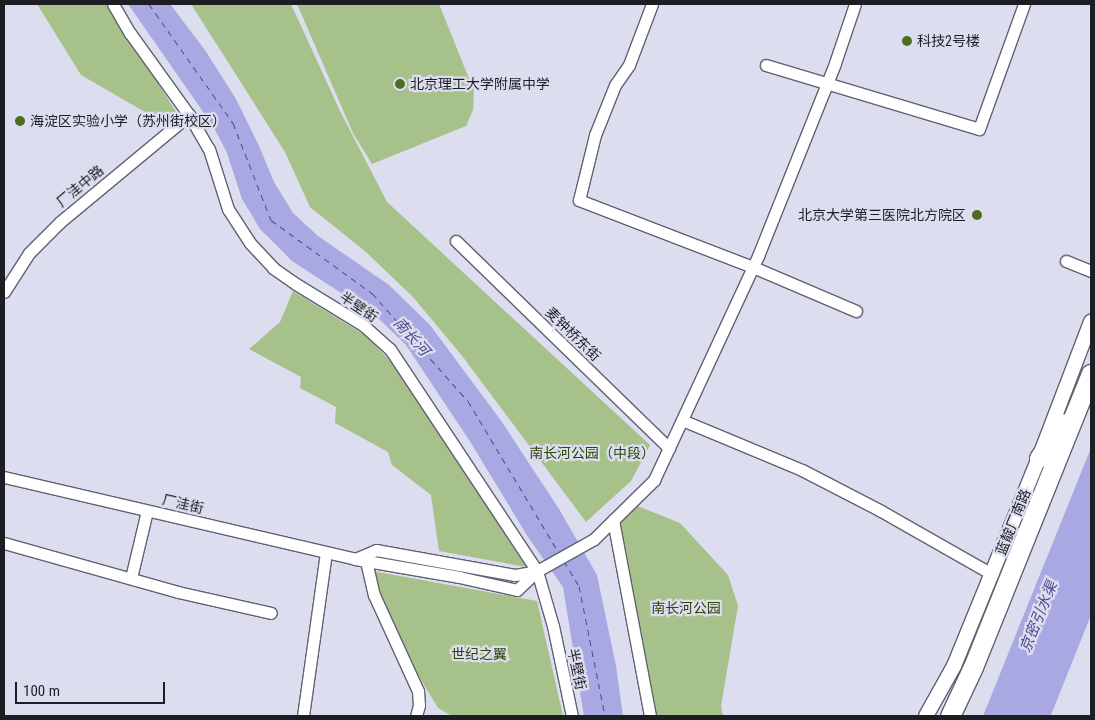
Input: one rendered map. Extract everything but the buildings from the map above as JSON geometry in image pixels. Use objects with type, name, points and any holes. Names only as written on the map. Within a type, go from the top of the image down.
[{"type":"highway","points":[[1039,458],[1088,382]]},
{"type":"highway","name":"蓝靛厂南路","points":[[950,716],[973,666],[1088,382]]},
{"type":"street","name":"半壁街","points":[[113,4],[130,33],[189,115],[209,149],[228,209],[250,243],[274,268],[296,284],[363,325],[390,349],[541,569],[572,716]]},
{"type":"street","points":[[652,4],[628,65],[615,85],[595,135],[579,200],[753,267],[856,310]]},
{"type":"street","points":[[541,569],[594,539],[654,480],[753,267],[827,84],[856,4]]},
{"type":"street","points":[[766,65],[979,129],[1024,4]]},
{"type":"street","name":"厂洼中路","points":[[4,292],[29,252],[60,222],[189,115]]},
{"type":"street","name":"麦钟桥东街","points":[[456,241],[668,448]]},
{"type":"street","points":[[1066,261],[1091,271]]},
{"type":"street","name":"蓝靛厂南路","points":[[926,716],[954,666],[1039,458],[1091,322]]},
{"type":"street","points":[[682,420],[802,470],[881,511],[992,574]]},
{"type":"street","name":"厂洼街","points":[[4,477],[326,553],[518,590],[541,569]]},
{"type":"street","points":[[131,578],[148,511]]},
{"type":"street","points":[[614,520],[650,716]]},
{"type":"street","points":[[4,543],[178,592],[272,613]]},
{"type":"street","points":[[303,716],[326,553]]},
{"type":"street","points":[[361,560],[374,595],[418,691],[420,705],[416,716]]},
{"type":"green space","points":[[37,4],[108,4],[178,115],[164,123],[81,75]]},
{"type":"green space","name":"南长河公园（中段）","points":[[191,4],[291,4],[340,111],[387,202],[650,445],[631,481],[586,522],[463,357],[413,297],[366,252],[310,207],[285,152]]},
{"type":"green space","name":"北京理工大学附属中学","points":[[297,4],[439,4],[474,91],[473,110],[466,126],[372,164],[353,133]]},
{"type":"green space","points":[[293,291],[366,336],[401,372],[526,567],[439,551],[431,495],[392,465],[388,452],[335,423],[336,407],[300,388],[301,377],[249,349],[280,322]]},
{"type":"green space","name":"南长河公园","points":[[635,505],[680,523],[728,575],[738,606],[721,706],[723,716],[655,716],[619,520]]},
{"type":"green space","name":"世纪之翼","points":[[372,571],[537,601],[563,716],[452,716],[438,708],[369,594]]},
{"type":"water","name":"南长河","points":[[128,4],[170,4],[205,50],[236,99],[274,182],[293,213],[318,236],[389,285],[430,325],[502,422],[559,509],[597,575],[616,666],[623,716],[584,716],[563,587],[528,537],[471,443],[406,345],[375,315],[292,261],[260,229],[242,199],[227,153],[213,126]]},
{"type":"water","name":"京密引水渠","points":[[1091,448],[1091,615],[1051,715],[983,716]]},
{"type":"ferry route","points":[[149,4],[233,123],[271,220],[372,293],[468,401],[559,553]]},
{"type":"ferry route","points":[[564,561],[579,586],[605,716]]},
{"type":"place","name":"科技2号楼","points":[[907,41]]},
{"type":"place","name":"北京理工大学附属中学","points":[[400,84]]},
{"type":"place","name":"海淀区实验小学（苏州街校区）","points":[[20,121]]},
{"type":"place","name":"北京大学第三医院北方院区","points":[[977,215]]}]
